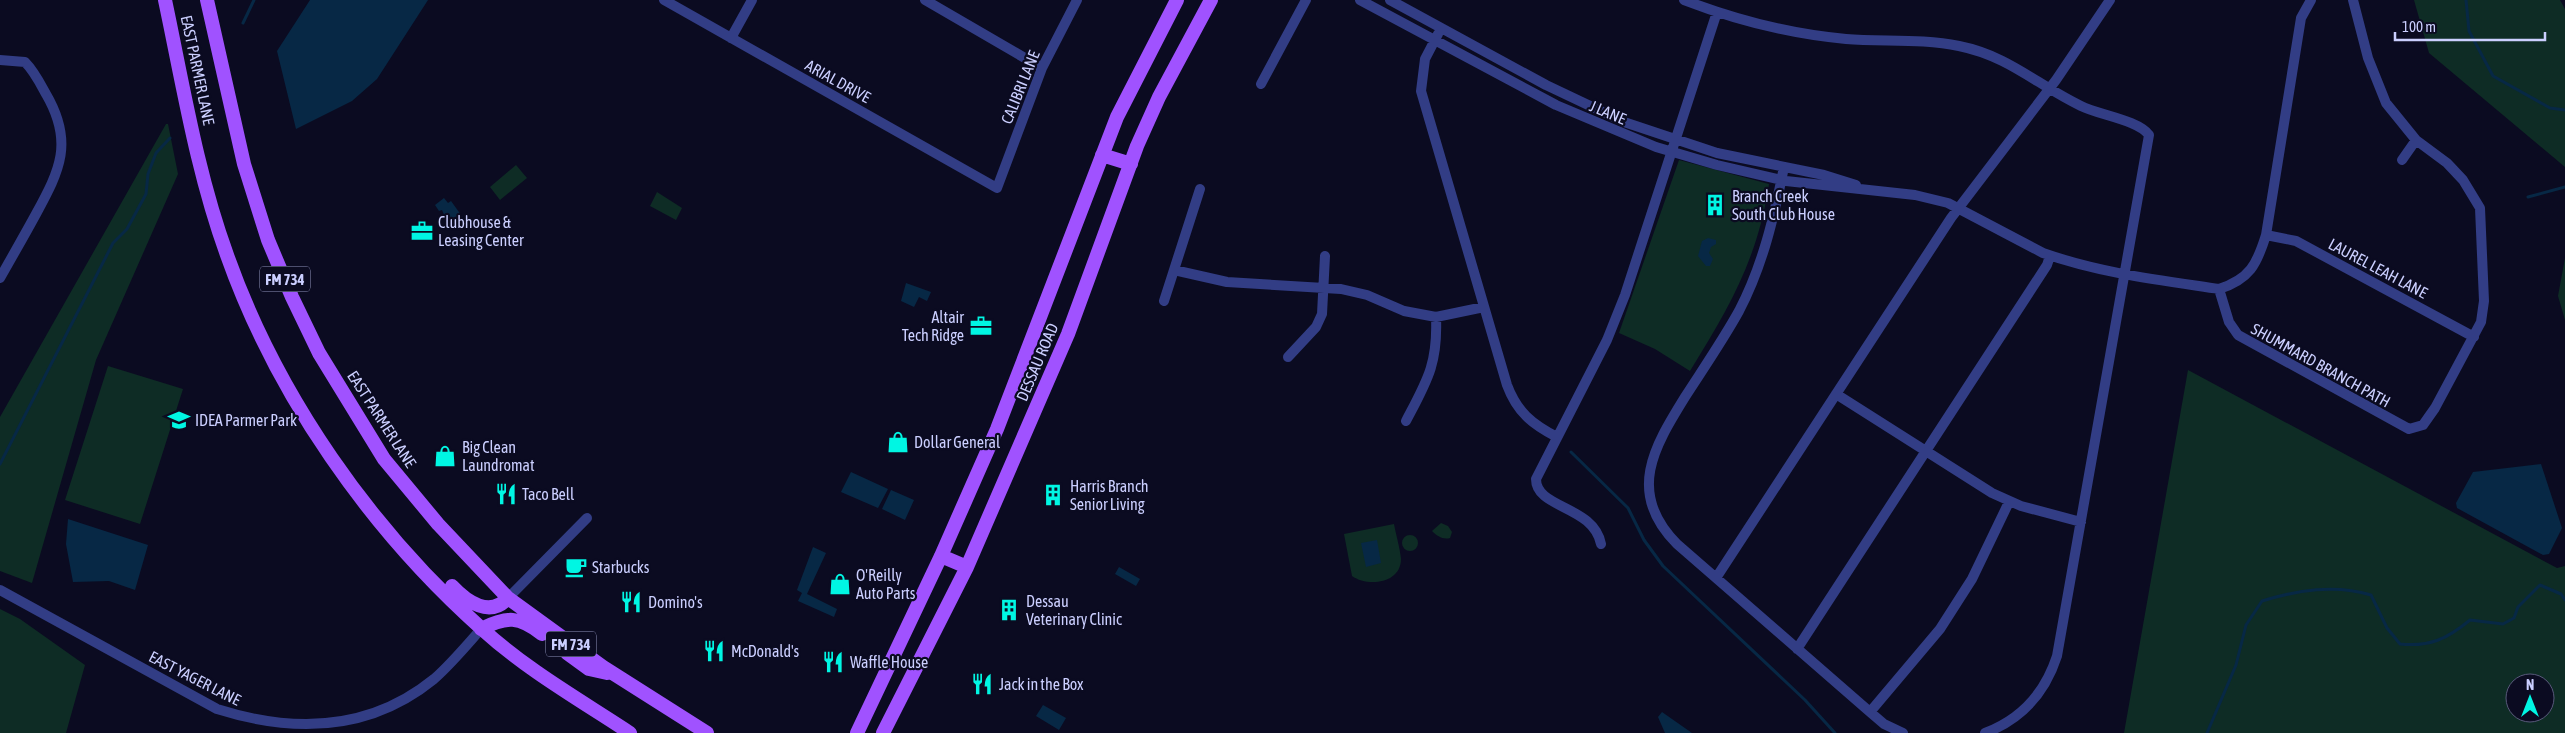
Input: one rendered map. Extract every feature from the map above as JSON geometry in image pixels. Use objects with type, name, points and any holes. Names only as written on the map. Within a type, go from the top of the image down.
[{"type":"main road","name":"EAST PARMER LANE","points":[[166,0],[207,190],[227,255],[252,318],[317,436],[360,498],[400,545],[482,629],[530,668],[630,733]]},
{"type":"main road","name":"EAST PARMER LANE","points":[[207,0],[247,174],[272,248],[292,297],[319,353],[384,459],[438,524],[508,598],[612,673],[707,733]]},
{"type":"main road","name":"DESSAU ROAD","points":[[857,733],[941,556],[1035,334],[1102,155],[1143,62],[1178,0]]},
{"type":"main road","name":"DESSAU ROAD","points":[[883,733],[967,567],[1068,334],[1131,164],[1159,97],[1211,0]]},
{"type":"main road","points":[[1102,155],[1131,164]]},
{"type":"main road","points":[[400,545],[413,548],[461,596],[474,604],[497,607],[508,598]]},
{"type":"main road","points":[[941,556],[967,567]]},
{"type":"main road","points":[[482,629],[501,620],[520,620],[589,669],[598,673],[612,673]]},
{"type":"street","name":"ARIAL DRIVE","points":[[664,0],[998,188]]},
{"type":"street","points":[[731,38],[752,0]]},
{"type":"street","points":[[925,0],[1042,68]]},
{"type":"street","name":"CALIBRI LANE","points":[[998,188],[1042,68],[1077,0]]},
{"type":"street","points":[[1261,84],[1306,0]]},
{"type":"street","name":"J LANE","points":[[1360,0],[1590,121],[1672,152],[1782,180],[1828,187],[1916,195],[1948,203],[2050,256],[2125,276],[2219,289]]},
{"type":"street","name":"J LANE","points":[[1390,0],[1589,107],[1676,140],[1717,153],[1824,175],[1866,189]]},
{"type":"street","points":[[1684,0],[1718,12],[1794,32],[1821,36],[1960,46],[2010,63],[2080,106],[2139,126],[2149,135],[2057,656],[2042,688],[2022,712],[1985,733]]},
{"type":"street","points":[[1716,578],[1959,208],[2050,87],[2110,0]]},
{"type":"street","points":[[2219,289],[2231,285],[2249,273],[2259,258],[2266,235],[2301,18],[2311,0]]},
{"type":"street","points":[[2353,0],[2368,58],[2386,103],[2416,140],[2447,163],[2463,180],[2480,208],[2484,301],[2481,322],[2474,336]]},
{"type":"street","points":[[1601,544],[1599,534],[1586,519],[1538,491],[1536,479],[1606,340],[1625,294],[1718,12]]},
{"type":"street","points":[[1441,28],[1424,64],[1422,91],[1507,385],[1518,410],[1531,423],[1557,437]]},
{"type":"street","points":[[0,60],[25,62],[32,69],[54,107],[62,145],[60,164],[54,182],[0,278]]},
{"type":"street","points":[[2402,160],[2416,140]]},
{"type":"street","points":[[1784,167],[1768,240],[1749,290],[1739,311],[1656,445],[1650,467],[1650,490],[1660,524],[1676,544],[1884,724],[1903,733]]},
{"type":"street","points":[[1164,301],[1200,189]]},
{"type":"street","name":"LAUREL LEAH LANE","points":[[2266,235],[2296,241],[2474,336]]},
{"type":"street","points":[[1288,357],[1319,322],[1322,314],[1325,256]]},
{"type":"street","points":[[1797,649],[2047,265],[2050,256]]},
{"type":"street","points":[[1174,270],[1228,282],[1323,286],[1367,295],[1404,311],[1436,317],[1484,308]]},
{"type":"street","name":"SHUMMARD BRANCH PATH","points":[[2219,289],[2229,322],[2238,335],[2409,429],[2423,425],[2474,336]]},
{"type":"street","points":[[1406,421],[1423,390],[1435,362],[1436,317]]},
{"type":"street","points":[[1836,394],[1974,484],[2009,502],[2046,514],[2080,522]]},
{"type":"street","points":[[1870,712],[1925,649],[1950,614],[1985,553],[2009,502]]},
{"type":"street","points":[[508,598],[587,518]]},
{"type":"street","name":"EAST YAGER LANE","points":[[0,590],[217,709],[290,730],[346,722],[390,708],[434,678],[482,629]]},
{"type":"green space","points":[[2414,0],[2560,0],[2565,9],[2565,167],[2429,53]]},
{"type":"green space","points":[[166,124],[168,124],[178,174],[96,360],[32,583],[0,571],[0,417]]},
{"type":"green space","points":[[1679,160],[1769,184],[1758,236],[1740,282],[1690,371],[1655,349],[1619,333]]},
{"type":"green space","points":[[516,165],[527,178],[500,200],[490,187]]},
{"type":"green space","points":[[657,192],[682,208],[676,220],[650,206]]},
{"type":"green space","points":[[2565,258],[2565,320],[2558,296]]},
{"type":"green space","points":[[108,366],[183,389],[140,524],[65,500]]},
{"type":"green space","points":[[2188,370],[2557,568],[2565,566],[2565,733],[2124,733]]},
{"type":"green space","points":[[1441,523],[1448,526],[1452,532],[1450,538],[1440,537],[1432,531]]},
{"type":"green space","points":[[1394,524],[1401,559],[1400,567],[1395,574],[1382,581],[1374,582],[1366,582],[1352,576],[1344,534]]},
{"type":"green space","points":[[1410,535],[1418,543],[1410,551],[1402,543]]},
{"type":"green space","points":[[0,609],[20,619],[85,665],[66,733],[0,733]]},
{"type":"water","points":[[310,0],[428,0],[377,79],[352,101],[296,129],[277,51]]},
{"type":"water","points":[[444,198],[448,203],[451,201],[464,219],[455,225],[451,219],[447,222],[442,210],[439,211],[435,205]]},
{"type":"water","points":[[1708,238],[1716,240],[1716,244],[1711,247],[1709,253],[1713,259],[1710,266],[1706,266],[1698,256],[1702,241]]},
{"type":"water","points":[[906,283],[931,292],[927,301],[919,297],[914,307],[901,301]]},
{"type":"water","points":[[2541,464],[2562,528],[2549,554],[2543,555],[2457,508],[2456,503],[2473,472]]},
{"type":"water","points":[[851,472],[888,489],[878,508],[841,492]]},
{"type":"water","points":[[891,490],[914,500],[905,520],[882,509]]},
{"type":"water","points":[[68,519],[148,545],[135,590],[109,581],[73,582],[66,544]]},
{"type":"water","points":[[1377,540],[1381,563],[1366,567],[1361,543]]},
{"type":"water","points":[[813,547],[826,553],[807,594],[837,609],[834,617],[798,601],[802,593],[797,590]]},
{"type":"water","points":[[1119,567],[1140,579],[1136,586],[1115,574]]},
{"type":"water","points":[[1043,705],[1066,718],[1059,730],[1036,716]]},
{"type":"water","points":[[1662,712],[1692,733],[1665,733],[1658,717]]},
{"type":"waterway","points":[[243,23],[254,0]]},
{"type":"waterway","points":[[2466,0],[2469,31],[2493,76],[2550,108],[2565,110]]},
{"type":"waterway","points":[[0,464],[113,243],[127,229],[146,194],[148,174],[156,153],[170,138]]},
{"type":"waterway","points":[[2528,197],[2565,187]]},
{"type":"waterway","points":[[1571,452],[1628,508],[1644,540],[1663,566],[1805,700],[1835,733]]},
{"type":"waterway","points":[[2207,733],[2236,665],[2246,625],[2262,601],[2303,591],[2330,589],[2371,595],[2387,628],[2400,644],[2411,645],[2429,643],[2446,637],[2470,620],[2503,624],[2514,618],[2518,607],[2540,585],[2561,594],[2565,600]]},
{"type":"place","name":"Branch Creek South Club House","points":[[1715,205]]},
{"type":"place","name":"Clubhouse & Leasing Center","points":[[422,231]]},
{"type":"place","name":"Altair Tech Ridge","points":[[981,326]]},
{"type":"place","name":"IDEA Parmer Park","points":[[179,420]]},
{"type":"place","name":"Dollar General","points":[[898,442]]},
{"type":"place","name":"Big Clean Laundromat","points":[[445,456]]},
{"type":"place","name":"Taco Bell","points":[[506,494]]},
{"type":"place","name":"Harris Branch Senior Living","points":[[1053,495]]},
{"type":"place","name":"Starbucks","points":[[576,567]]},
{"type":"place","name":"O'Reilly Auto Parts","points":[[840,584]]},
{"type":"place","name":"Domino's","points":[[631,602]]},
{"type":"place","name":"Dessau Veterinary Clinic","points":[[1009,610]]},
{"type":"place","name":"McDonald's","points":[[714,651]]},
{"type":"place","name":"Waffle House","points":[[833,662]]},
{"type":"place","name":"Jack in the Box","points":[[982,684]]}]
